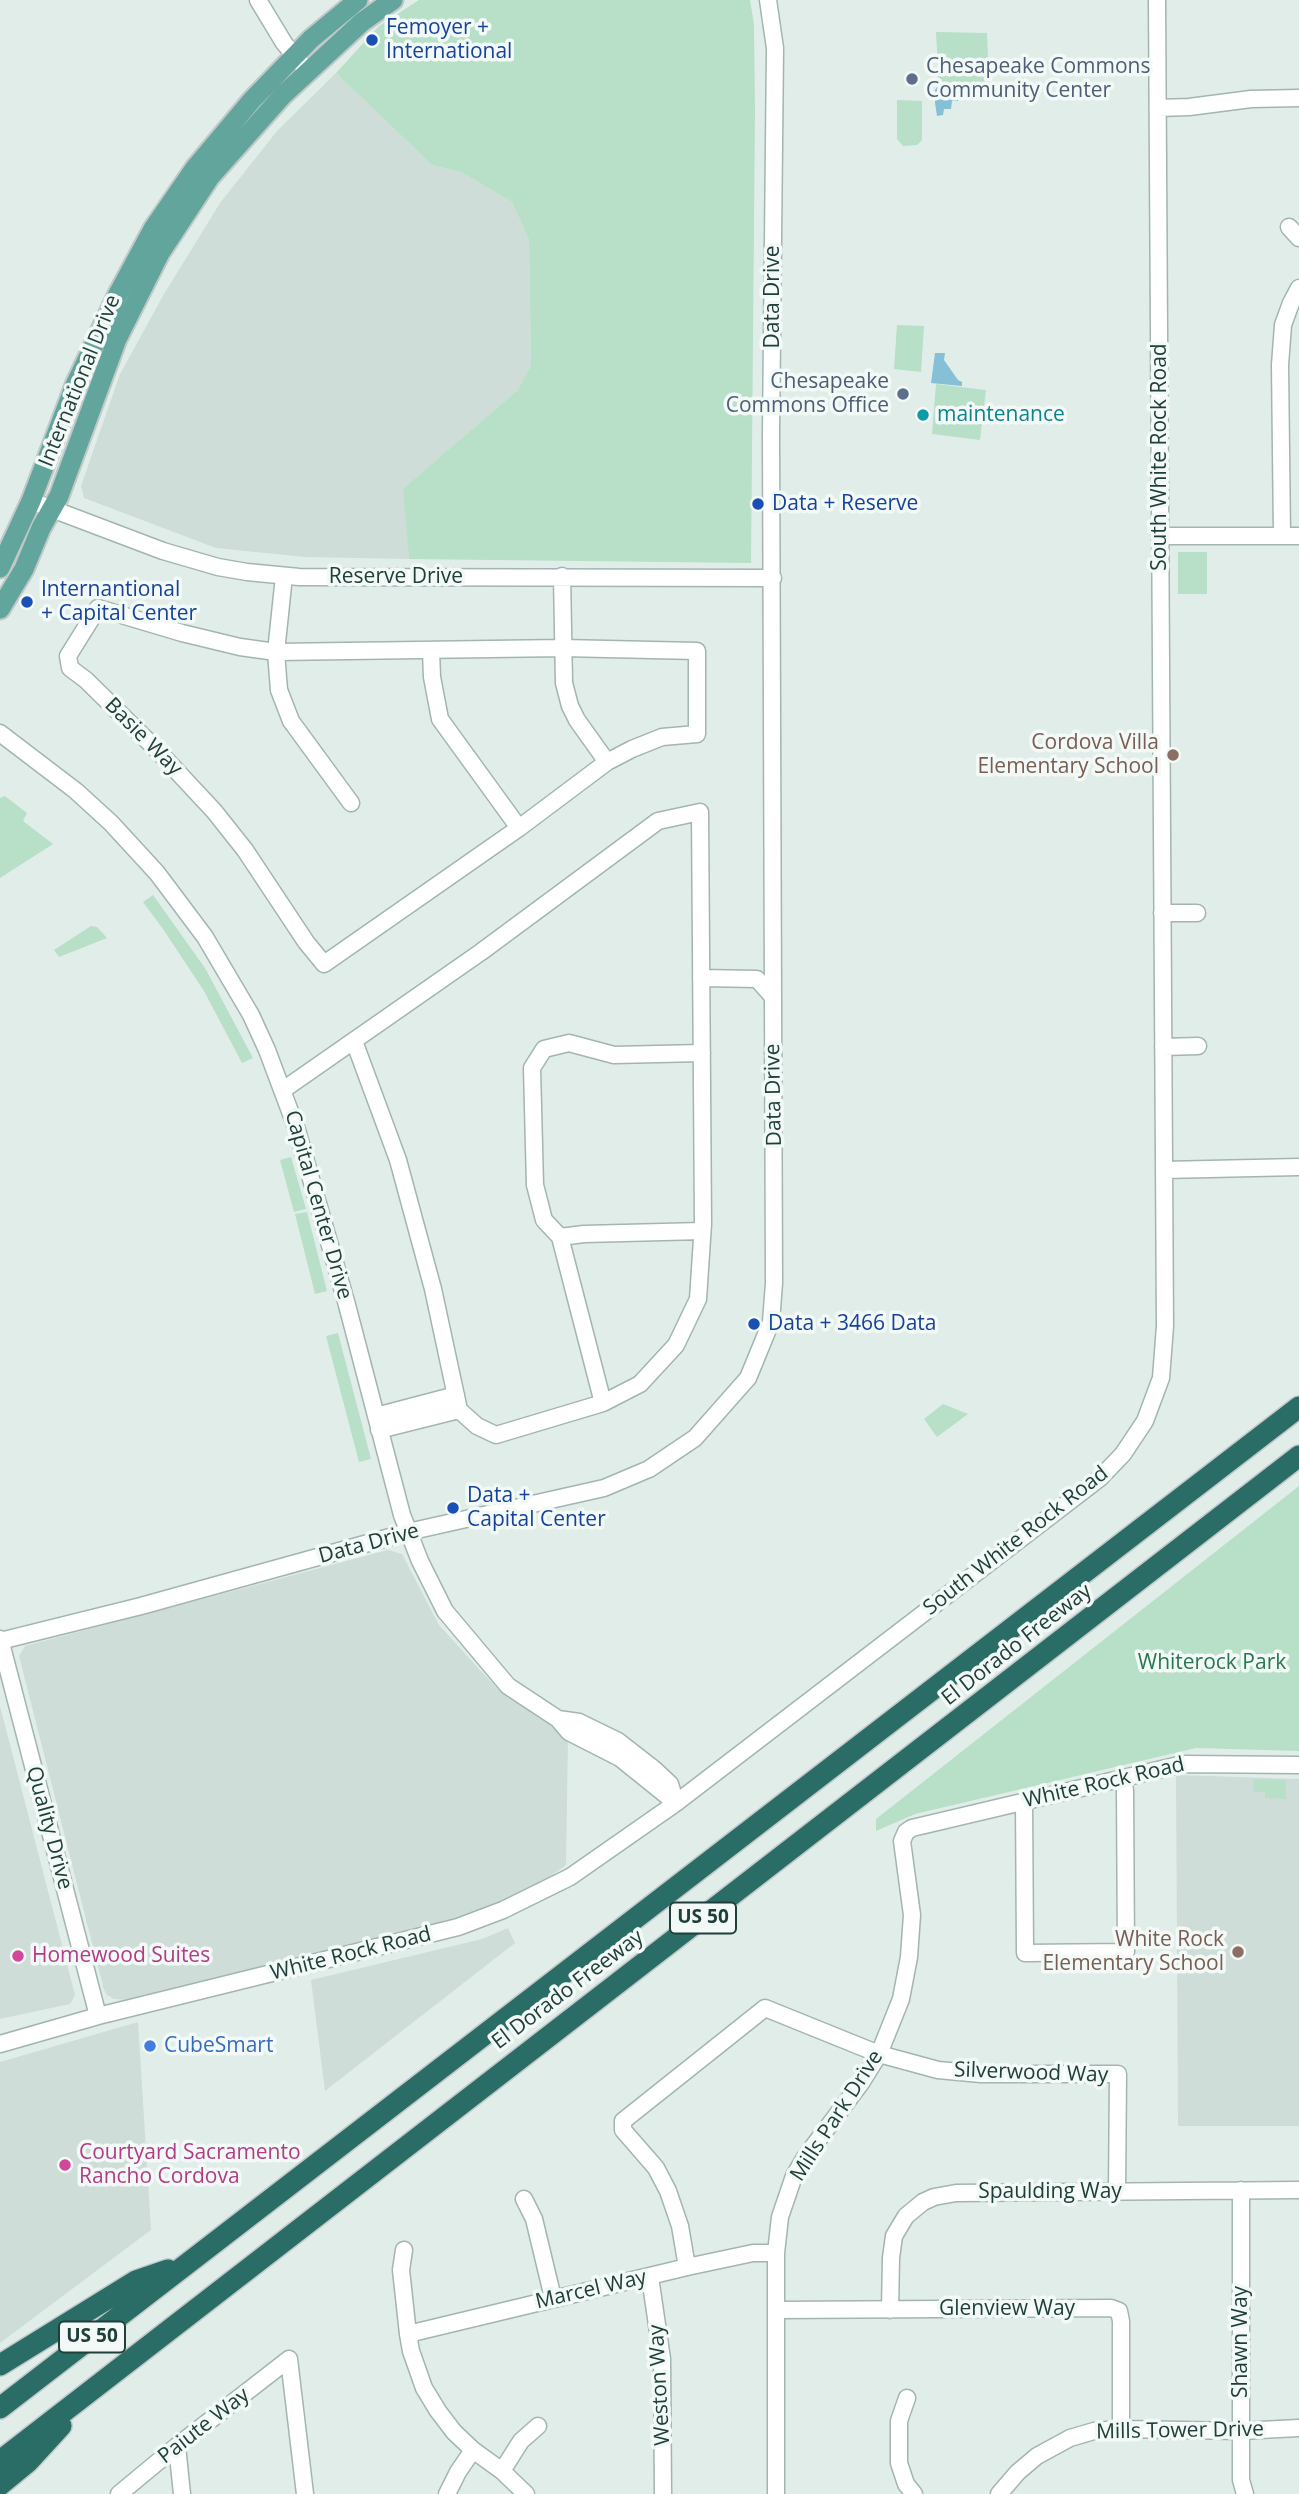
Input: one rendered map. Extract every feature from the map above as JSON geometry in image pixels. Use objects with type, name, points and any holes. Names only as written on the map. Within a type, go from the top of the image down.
[{"type":"highway","name":"El Dorado Freeway","points":[[0,2408],[1299,1408]]},
{"type":"highway","name":"El Dorado Freeway","points":[[0,2461],[1299,1457]]},
{"type":"highway","points":[[0,2365],[135,2281],[183,2265]]},
{"type":"highway","points":[[0,2485],[28,2462],[106,2377]]},
{"type":"main road","name":"International Drive","points":[[0,609],[24,569],[59,496],[117,339],[160,253],[210,177],[283,95],[301,64],[311,39],[358,0]]},
{"type":"main road","name":"International Drive","points":[[0,568],[31,500],[75,386],[142,247],[170,203],[221,135],[301,64],[393,0]]},
{"type":"street","points":[[258,0],[284,43],[301,64]]},
{"type":"street","name":"Data Drive","points":[[0,1640],[141,1606],[408,1532],[593,1492],[649,1469],[695,1438],[748,1378],[763,1344],[772,1310],[775,1208],[771,419],[775,48],[768,0]]},
{"type":"street","name":"South White Rock Road","points":[[676,1803],[1100,1478],[1138,1433],[1151,1409],[1162,1368],[1165,1326],[1157,0]]},
{"type":"street","points":[[1158,108],[1202,106],[1251,99],[1299,98]]},
{"type":"street","points":[[1282,536],[1280,365],[1283,325],[1290,303],[1299,288]]},
{"type":"street","name":"Reserve Drive","points":[[31,500],[190,560],[247,572],[284,576],[773,578]]},
{"type":"street","points":[[1160,536],[1299,536]]},
{"type":"street","points":[[284,576],[276,652],[279,690],[291,721],[351,803]]},
{"type":"street","points":[[562,576],[562,648],[564,683],[569,706],[607,762]]},
{"type":"street","name":"Basie Way","points":[[98,608],[183,633],[240,647],[276,652],[562,648],[697,651],[697,734],[662,737],[607,762],[519,828],[324,964],[306,942],[245,850],[214,811],[158,751],[86,680],[70,668],[68,656],[98,608]]},
{"type":"street","points":[[431,651],[432,677],[440,719],[519,828]]},
{"type":"street","name":"Capital Center Drive","points":[[0,733],[46,766],[132,844],[166,884],[226,969],[251,1015],[284,1090],[297,1130],[408,1532],[445,1611],[508,1686],[558,1719],[569,1732],[620,1758],[676,1803]]},
{"type":"street","points":[[284,1090],[481,952],[658,821],[700,812],[702,1231],[698,1299],[676,1345],[640,1384],[603,1403],[496,1435],[477,1426],[458,1403],[433,1289],[398,1160],[354,1041]]},
{"type":"street","points":[[1162,913],[1197,913]]},
{"type":"street","points":[[701,978],[757,979],[773,997]]},
{"type":"street","points":[[603,1403],[560,1237],[544,1220],[536,1185],[532,1068],[544,1049],[569,1043],[614,1055],[702,1053]]},
{"type":"street","points":[[1163,1047],[1198,1046]]},
{"type":"street","points":[[1164,1170],[1299,1167]]},
{"type":"street","points":[[560,1237],[702,1231]]},
{"type":"street","points":[[377,1423],[458,1403]]},
{"type":"street","name":"Quality Drive","points":[[0,1640],[99,2016]]},
{"type":"street","name":"White Rock Road","points":[[912,1828],[1195,1762],[1299,1765]]},
{"type":"street","points":[[1024,1801],[1025,1953],[1126,1952],[1123,1778]]},
{"type":"street","name":"White Rock Road","points":[[0,2044],[99,2016],[428,1936],[473,1922],[570,1877],[676,1803]]},
{"type":"street","name":"Mills Park Drive","points":[[776,2494],[776,2253],[780,2217],[794,2176],[879,2054],[901,1999],[909,1957],[912,1915],[902,1841],[906,1832],[912,1828]]},
{"type":"street","name":"Silverwood Way","points":[[687,2267],[680,2226],[668,2190],[656,2168],[623,2130],[623,2121],[765,2008],[879,2054],[906,2063],[959,2073],[1118,2074],[1117,2192]]},
{"type":"street","name":"Shawn Way","points":[[1241,2190],[1241,2480],[1245,2494]]},
{"type":"street","name":"Spaulding Way","points":[[890,2310],[894,2236],[906,2216],[923,2202],[945,2194],[1299,2190]]},
{"type":"street","points":[[524,2199],[534,2219],[553,2298]]},
{"type":"street","points":[[404,2250],[401,2270],[408,2334],[419,2376],[430,2400],[454,2432],[526,2494]]},
{"type":"street","name":"Marcel Way","points":[[408,2334],[687,2267],[754,2253],[776,2253]]},
{"type":"street","name":"Weston Way","points":[[650,2277],[662,2359],[663,2494]]},
{"type":"street","name":"Glenview Way","points":[[776,2310],[1111,2308],[1119,2311],[1122,2347],[1121,2429]]},
{"type":"street","name":"Paiute Way","points":[[119,2494],[289,2359],[305,2494]]},
{"type":"street","points":[[907,2398],[899,2421],[899,2463],[906,2484],[915,2494]]},
{"type":"street","points":[[502,2471],[521,2441],[538,2426]]},
{"type":"street","name":"Mills Tower Drive","points":[[999,2494],[1018,2472],[1047,2449],[1082,2434],[1121,2429],[1241,2431],[1299,2428]]},
{"type":"street","points":[[177,2446],[182,2494]]},
{"type":"street","points":[[447,2494],[473,2450]]},
{"type":"shaded area","points":[[336,73],[432,165],[461,172],[512,202],[529,240],[531,367],[518,390],[404,489],[409,559],[305,557],[216,548],[84,498],[81,486],[120,374],[164,294],[220,203],[277,131]]},
{"type":"shaded area","points":[[388,1550],[402,1554],[439,1625],[499,1690],[568,1737],[566,1865],[540,1884],[503,1903],[445,1923],[128,2000],[114,1999],[107,1995],[19,1656],[25,1646]]},
{"type":"shaded area","points":[[0,1706],[75,1995],[70,2004],[0,2019]]},
{"type":"shaded area","name":"White Rock Elementary School","points":[[1178,1775],[1299,1779],[1299,2126],[1178,2126]]},
{"type":"shaded area","points":[[508,1928],[515,1943],[325,2091],[311,1980],[482,1939]]},
{"type":"shaded area","points":[[138,2022],[151,2230],[0,2343],[0,2062]]},
{"type":"green space","points":[[419,0],[750,0],[754,25],[755,111],[751,563],[409,559],[403,489],[518,390],[531,366],[529,240],[512,202],[461,172],[432,165],[336,73],[379,26]]},
{"type":"green space","points":[[936,32],[987,33],[989,85],[939,86]]},
{"type":"green space","points":[[897,100],[922,101],[922,140],[917,145],[903,146],[897,139]]},
{"type":"green space","points":[[897,325],[924,326],[921,372],[894,369]]},
{"type":"green space","points":[[936,384],[986,390],[980,440],[932,434]]},
{"type":"green space","points":[[1178,552],[1207,552],[1207,594],[1178,594]]},
{"type":"green space","points":[[5,796],[27,813],[23,821],[53,844],[0,878],[0,798]]},
{"type":"green space","points":[[153,895],[205,968],[253,1058],[242,1063],[204,991],[143,902]]},
{"type":"green space","points":[[91,926],[97,927],[107,938],[59,957],[54,950]]},
{"type":"green space","points":[[291,1157],[306,1209],[294,1212],[280,1160]]},
{"type":"green space","points":[[307,1212],[327,1291],[315,1294],[295,1214]]},
{"type":"green space","points":[[338,1333],[371,1459],[359,1462],[326,1336]]},
{"type":"green space","points":[[943,1404],[968,1414],[937,1437],[924,1419]]},
{"type":"green space","name":"Whiterock Park","points":[[1299,1486],[1299,1751],[1196,1748],[915,1814],[876,1831],[876,1819]]},
{"type":"green space","points":[[1254,1779],[1286,1780],[1286,1799],[1265,1798],[1265,1792],[1253,1792]]},
{"type":"water","points":[[937,87],[968,87],[967,95],[959,95],[958,101],[952,101],[951,109],[944,109],[943,115],[937,116]]},
{"type":"water","points":[[935,353],[945,353],[944,360],[962,382],[962,386],[931,383]]},
{"type":"place","name":"Femoyer + International","points":[[372,40]]},
{"type":"place","name":"Chesapeake Commons Community Center","points":[[912,79]]},
{"type":"place","name":"Chesapeake Commons Office","points":[[903,394]]},
{"type":"place","name":"maintenance","points":[[923,415]]},
{"type":"place","name":"Data + Reserve","points":[[758,504]]},
{"type":"place","name":"Internantional + Capital Center","points":[[27,602]]},
{"type":"place","name":"Cordova Villa Elementary School","points":[[1173,755]]},
{"type":"place","name":"Data + 3466 Data","points":[[754,1324]]},
{"type":"place","name":"Data + Capital Center","points":[[453,1508]]},
{"type":"place","name":"White Rock Elementary School","points":[[1238,1952]]},
{"type":"place","name":"Homewood Suites","points":[[18,1956]]},
{"type":"place","name":"CubeSmart","points":[[150,2046]]},
{"type":"place","name":"Courtyard Sacramento Rancho Cordova","points":[[65,2165]]}]
